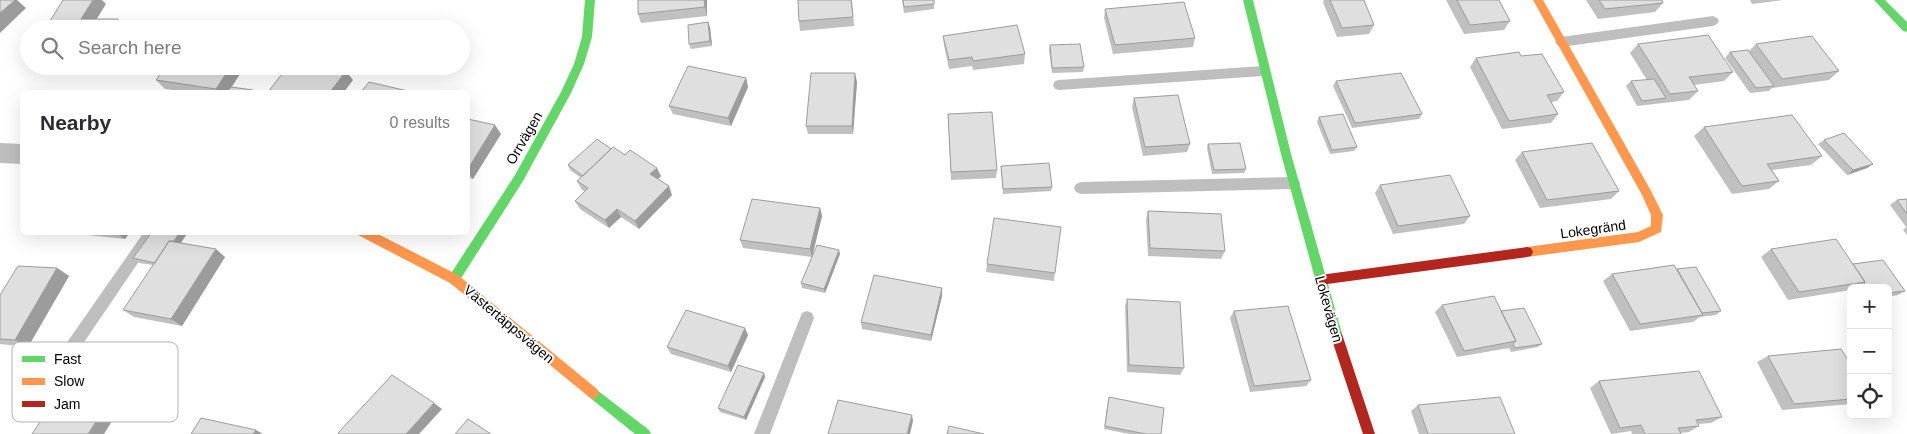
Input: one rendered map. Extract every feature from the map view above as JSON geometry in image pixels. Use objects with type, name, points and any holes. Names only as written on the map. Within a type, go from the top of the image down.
[{"type":"street","name":"Orrvägen","points":[[454,279],[519,178],[566,93],[579,64],[587,37],[590,0]]},
{"type":"street","name":"Lokevägen","points":[[1248,0],[1263,70],[1320,280],[1353,391],[1369,434]]},
{"type":"street","name":"Lokegränd","points":[[1320,280],[1639,238],[1657,229],[1657,215],[1646,192],[1538,0]]},
{"type":"street","points":[[1879,0],[1907,28]]},
{"type":"street","points":[[0,154],[20,154]]},
{"type":"street","name":"Västertäppsvägen","points":[[368,235],[454,279],[536,348],[645,434]]},
{"type":"lane","points":[[1562,42],[1713,21]]},
{"type":"lane","points":[[1059,85],[1263,70]]},
{"type":"lane","points":[[1081,188],[1293,183]]},
{"type":"lane","points":[[76,342],[150,235]]},
{"type":"lane","points":[[762,434],[807,318]]},
{"type":"building","points":[[0,0],[15,0],[0,13]]},
{"type":"building","points":[[63,0],[93,0],[81,19],[118,19],[118,20],[51,20]]},
{"type":"building","points":[[638,0],[704,0],[705,7],[638,14]]},
{"type":"building","points":[[798,0],[851,0],[853,17],[799,21]]},
{"type":"building","points":[[903,0],[934,0],[934,4],[904,7]]},
{"type":"building","points":[[1330,0],[1364,0],[1374,25],[1342,28]]},
{"type":"building","points":[[1457,0],[1499,0],[1510,21],[1470,25]]},
{"type":"building","points":[[1599,0],[1662,0],[1663,3],[1605,9]]},
{"type":"building","points":[[1184,2],[1195,38],[1115,45],[1105,9]]},
{"type":"building","points":[[708,22],[710,41],[689,44],[688,25]]},
{"type":"building","points":[[1017,25],[1025,54],[973,61],[972,57],[949,60],[943,36]]},
{"type":"building","points":[[1708,35],[1733,72],[1689,77],[1698,91],[1670,94],[1638,44]]},
{"type":"building","points":[[1812,36],[1839,71],[1782,79],[1756,44]]},
{"type":"building","points":[[1080,44],[1084,67],[1052,68],[1050,45]]},
{"type":"building","points":[[1748,50],[1774,86],[1756,88],[1730,52]]},
{"type":"building","points":[[1519,52],[1521,56],[1542,54],[1564,92],[1547,95],[1558,114],[1509,121],[1476,58]]},
{"type":"building","points":[[688,66],[746,78],[728,118],[669,106]]},
{"type":"building","points":[[811,73],[855,73],[852,126],[806,126]]},
{"type":"building","points":[[1401,73],[1422,114],[1355,123],[1336,81]]},
{"type":"building","points":[[160,75],[225,75],[216,89],[156,80]]},
{"type":"building","points":[[281,75],[343,75],[332,90],[270,90]]},
{"type":"building","points":[[1654,79],[1666,98],[1642,101],[1631,81]]},
{"type":"building","points":[[369,82],[403,90],[363,90]]},
{"type":"building","points":[[231,87],[253,90],[229,90]]},
{"type":"building","points":[[1178,95],[1190,144],[1145,147],[1134,98]]},
{"type":"building","points":[[992,112],[997,170],[951,172],[948,114]]},
{"type":"building","points":[[1343,114],[1357,147],[1332,150],[1319,117]]},
{"type":"building","points":[[1792,115],[1822,156],[1767,164],[1779,181],[1742,186],[1704,127]]},
{"type":"building","points":[[470,119],[495,125],[470,166]]},
{"type":"building","points":[[1844,133],[1873,164],[1853,170],[1824,140]]},
{"type":"building","points":[[597,139],[611,149],[583,176],[568,165]]},
{"type":"building","points":[[1240,143],[1246,169],[1214,170],[1208,144]]},
{"type":"building","points":[[1592,143],[1619,191],[1547,200],[1522,152]]},
{"type":"building","points":[[613,147],[625,155],[630,150],[657,168],[650,174],[669,186],[635,221],[617,209],[605,220],[575,201],[588,188],[577,181]]},
{"type":"building","points":[[1049,163],[1052,187],[1003,189],[1001,166]]},
{"type":"building","points":[[1450,175],[1470,216],[1398,226],[1380,185]]},
{"type":"building","points":[[752,199],[820,208],[810,249],[740,240]]},
{"type":"building","points":[[1907,199],[1907,214],[1897,200]]},
{"type":"building","points":[[1148,211],[1221,214],[1225,251],[1150,248]]},
{"type":"building","points":[[994,218],[1061,227],[1055,273],[987,264]]},
{"type":"building","points":[[150,235],[178,235],[174,241],[169,241],[155,263],[133,258]]},
{"type":"building","points":[[1836,239],[1865,282],[1799,292],[1771,249]]},
{"type":"building","points":[[169,241],[216,249],[171,319],[123,310]]},
{"type":"building","points":[[817,245],[839,250],[824,289],[801,283]]},
{"type":"building","points":[[1883,260],[1905,291],[1892,293],[1892,284],[1865,284],[1853,264]]},
{"type":"building","points":[[1674,265],[1703,315],[1640,324],[1612,274]]},
{"type":"building","points":[[18,266],[57,268],[15,340],[0,339],[0,295]]},
{"type":"building","points":[[1696,267],[1721,311],[1702,313],[1677,269]]},
{"type":"building","points":[[874,275],[942,288],[931,335],[861,322]]},
{"type":"building","points":[[1494,296],[1516,341],[1464,351],[1442,305]]},
{"type":"building","points":[[1127,299],[1180,302],[1184,368],[1129,365]]},
{"type":"building","points":[[1288,306],[1311,380],[1254,386],[1234,311]]},
{"type":"building","points":[[1524,308],[1542,344],[1515,348],[1513,344],[1516,341],[1501,311]]},
{"type":"building","points":[[686,310],[745,328],[728,366],[667,347]]},
{"type":"building","points":[[1841,349],[1847,359],[1847,399],[1794,404],[1768,356]]},
{"type":"building","points":[[738,365],[764,373],[744,417],[718,408]]},
{"type":"building","points":[[1699,371],[1722,417],[1696,420],[1699,426],[1678,428],[1681,434],[1645,434],[1641,425],[1620,428],[1599,381]]},
{"type":"building","points":[[392,375],[434,403],[406,434],[338,433]]},
{"type":"building","points":[[1109,397],[1164,408],[1161,434],[1146,434],[1105,426]]},
{"type":"building","points":[[1500,397],[1515,434],[1428,434],[1418,405]]},
{"type":"building","points":[[838,400],[912,415],[907,434],[828,434]]},
{"type":"building","points":[[201,418],[256,430],[253,434],[191,434]]},
{"type":"building","points":[[468,419],[491,434],[455,434]]},
{"type":"building","points":[[40,422],[96,422],[88,434],[32,434]]},
{"type":"building","points":[[949,426],[984,434],[947,434]]},
{"type":"traffic: fast","points":[[454,279],[519,178],[566,93],[579,64],[587,37],[590,0]]},
{"type":"traffic: fast","points":[[1248,0],[1286,154],[1337,337]]},
{"type":"traffic: fast","points":[[1879,0],[1907,28]]},
{"type":"traffic: fast","points":[[593,393],[645,434]]},
{"type":"traffic: slow","points":[[1527,252],[1639,237],[1657,229],[1657,215],[1646,192],[1538,0]]},
{"type":"traffic: slow","points":[[368,235],[454,279],[593,393]]},
{"type":"traffic: jam","points":[[1320,280],[1527,252]]},
{"type":"traffic: jam","points":[[1337,337],[1369,434]]}]
